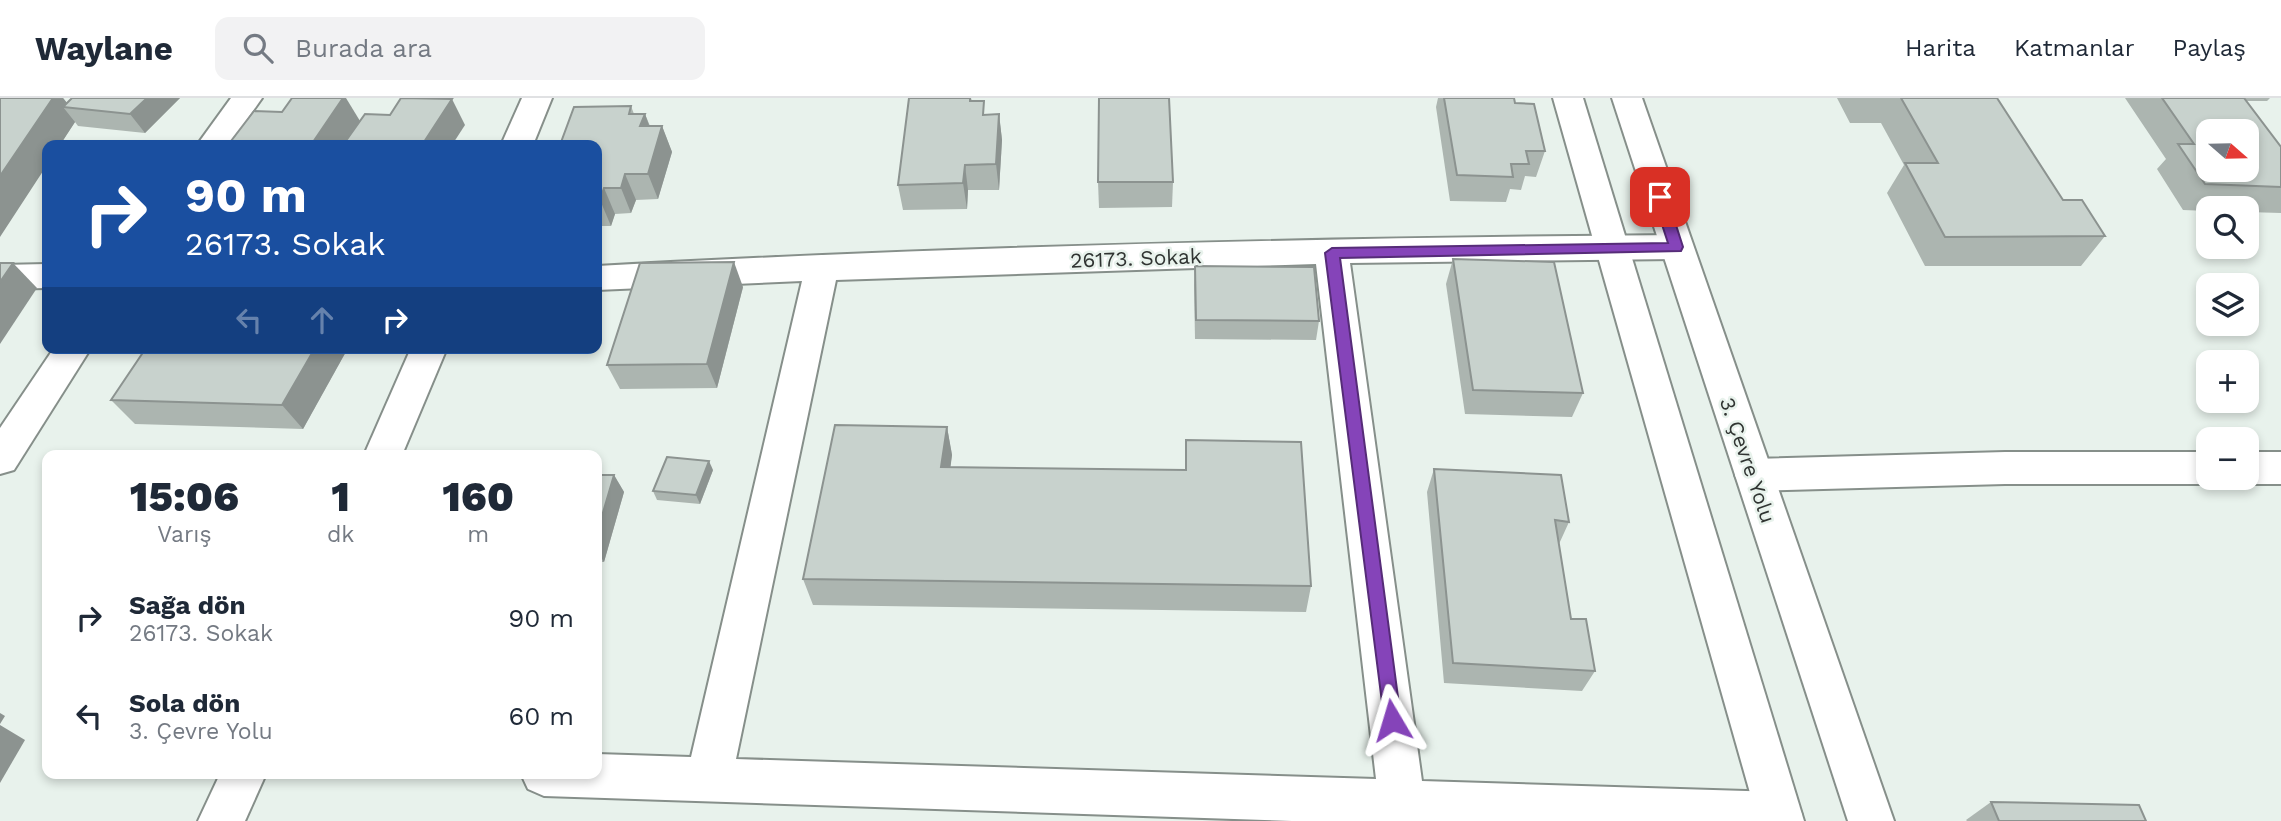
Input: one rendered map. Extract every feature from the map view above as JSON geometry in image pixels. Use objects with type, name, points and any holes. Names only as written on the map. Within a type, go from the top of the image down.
[{"type":"street","points":[[217,140],[247,98]]},
{"type":"street","points":[[519,140],[537,98]]},
{"type":"street","points":[[602,776],[1402,802],[1780,818],[1568,98]]},
{"type":"street","name":"3. Çevre Yolu","points":[[1627,98],[1871,821]]},
{"type":"street","name":"26173. Sokak","points":[[602,278],[822,267],[1676,247]]},
{"type":"street","points":[[1332,253],[1402,802]]},
{"type":"street","points":[[709,779],[822,267]]},
{"type":"street","points":[[0,277],[42,276]]},
{"type":"street","points":[[0,459],[68,354]]},
{"type":"street","points":[[385,450],[426,354]]},
{"type":"street","points":[[1754,475],[2005,468],[2196,468]]},
{"type":"street","points":[[2259,468],[2281,468]]},
{"type":"street","points":[[221,821],[241,779]]},
{"type":"building","points":[[0,98],[53,98],[0,176]]},
{"type":"building","points":[[72,98],[147,98],[130,114],[63,107]]},
{"type":"building","points":[[292,98],[343,98],[314,140],[232,140],[254,111],[282,112]]},
{"type":"building","points":[[401,98],[452,99],[425,140],[347,140],[365,114],[390,115]]},
{"type":"building","points":[[909,98],[970,98],[970,101],[984,101],[983,115],[999,114],[996,164],[965,165],[963,183],[898,185]]},
{"type":"building","points":[[1099,98],[1169,98],[1173,182],[1098,182]]},
{"type":"building","points":[[1444,98],[1514,98],[1515,103],[1534,104],[1545,151],[1526,151],[1529,164],[1511,164],[1513,177],[1457,175]]},
{"type":"building","points":[[1901,98],[1997,98],[2063,200],[2082,200],[2105,236],[1945,237],[1905,163],[1938,163]]},
{"type":"building","points":[[2162,98],[2244,98],[2281,147],[2281,187],[2204,182],[2259,182],[2259,119],[2196,119],[2196,171],[2178,144],[2194,144]]},
{"type":"building","points":[[631,106],[629,114],[645,114],[640,126],[662,126],[648,174],[625,174],[621,188],[604,188],[602,194],[602,140],[562,140],[574,107]]},
{"type":"building","points":[[1453,259],[1554,262],[1583,393],[1473,390]]},
{"type":"building","points":[[734,262],[707,364],[607,365],[640,263]]},
{"type":"building","points":[[0,263],[13,263],[0,282]]},
{"type":"building","points":[[1195,266],[1314,267],[1319,321],[1196,320]]},
{"type":"building","points":[[142,354],[312,354],[282,405],[111,400]]},
{"type":"building","points":[[835,425],[947,427],[941,467],[1186,470],[1186,440],[1301,442],[1311,586],[803,579]]},
{"type":"building","points":[[667,457],[709,461],[696,495],[653,491]]},
{"type":"building","points":[[1434,469],[1561,475],[1569,522],[1555,520],[1571,619],[1586,619],[1595,671],[1453,663]]},
{"type":"building","points":[[602,475],[614,475],[602,516]]},
{"type":"building","points":[[1991,802],[2139,805],[2146,821],[1999,821]]},
{"type":"route","points":[[1392,720],[1332,253],[1676,247],[1660,197]]}]
